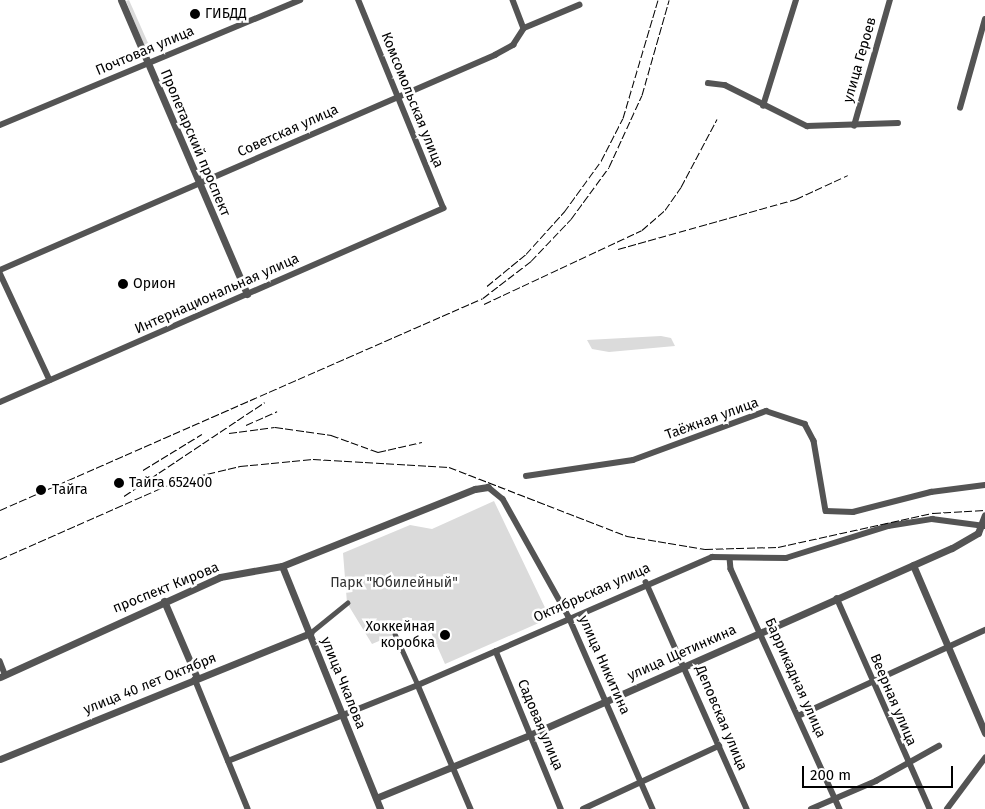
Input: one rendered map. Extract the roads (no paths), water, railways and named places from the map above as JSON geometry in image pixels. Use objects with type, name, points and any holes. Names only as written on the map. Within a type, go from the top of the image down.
[{"type":"street","name":"Пролетарский проспект","points":[[121,0],[198,185],[247,294]]},
{"type":"street","name":"Почтовая улица","points":[[0,125],[300,0]]},
{"type":"street","name":"Комсомольская улица","points":[[358,0],[396,97],[443,208]]},
{"type":"street","points":[[513,0],[524,28]]},
{"type":"street","points":[[763,106],[796,0]]},
{"type":"street","name":"улица Героев","points":[[854,126],[890,0]]},
{"type":"street","name":"Советская улица","points":[[0,271],[495,55],[513,45],[524,28],[578,5]]},
{"type":"street","points":[[960,108],[985,19]]},
{"type":"street","points":[[708,83],[725,85],[763,106],[808,126],[854,126],[898,123]]},
{"type":"street","name":"Интернациональная улица","points":[[0,402],[443,208]]},
{"type":"street","points":[[0,271],[50,380]]},
{"type":"street","name":"Таёжная улица","points":[[526,476],[633,460],[766,411],[804,424],[814,441],[826,511],[876,508],[931,492],[985,485]]},
{"type":"street","name":"проспект Кирова","points":[[3,675],[164,601],[220,578],[282,566],[488,487]]},
{"type":"street","name":"улица Никитина","points":[[488,487],[503,499],[569,616],[653,809]]},
{"type":"street","name":"улица Щетинкина","points":[[376,798],[532,734],[971,540],[984,525],[985,516]]},
{"type":"street","name":"Октябрьская улица","points":[[228,761],[418,685],[646,582],[712,557],[798,556],[849,537],[913,521],[984,525]]},
{"type":"street","name":"Баррикадная улица","points":[[730,558],[731,569],[840,809]]},
{"type":"street","points":[[913,565],[985,733]]},
{"type":"street","name":"улица Чкалова","points":[[282,566],[380,809]]},
{"type":"street","name":"Деповская улица","points":[[646,582],[685,665],[746,809]]},
{"type":"street","name":"Веерная улица","points":[[837,598],[907,764],[930,809]]},
{"type":"street","points":[[164,601],[248,809]]},
{"type":"street","points":[[310,633],[347,603]]},
{"type":"street","points":[[798,716],[985,630]]},
{"type":"street","name":"улица 40 лет Октября","points":[[0,759],[310,633]]},
{"type":"street","points":[[395,634],[471,809]]},
{"type":"street","name":"Садовая улица","points":[[496,651],[532,734],[561,809]]},
{"type":"street","points":[[0,661],[3,675]]},
{"type":"street","points":[[583,809],[719,746]]},
{"type":"street","points":[[811,809],[836,800],[939,746]]},
{"type":"street","points":[[947,809],[985,758]]},
{"type":"railway","points":[[487,286],[526,254],[564,212],[601,161],[623,118],[658,0]]},
{"type":"railway","points":[[0,510],[483,298],[531,261],[571,219],[609,167],[642,95],[669,0]]},
{"type":"railway","points":[[484,304],[642,230],[665,210],[681,187],[717,119]]},
{"type":"railway","points":[[618,249],[796,199],[848,175]]},
{"type":"railway","points":[[124,496],[265,402]]},
{"type":"railway","points":[[246,425],[277,411]]},
{"type":"railway","points":[[229,433],[275,427],[331,435],[378,452],[422,442]]},
{"type":"railway","points":[[143,470],[202,434]]},
{"type":"railway","points":[[0,559],[177,481],[240,466],[313,459],[449,467],[627,536],[705,549],[778,547],[933,513],[985,510]]},
{"type":"place","name":"ГИБДД","points":[[195,14]]},
{"type":"place","name":"Орион","points":[[123,284]]},
{"type":"place","name":"Тайга 652400","points":[[119,483]]},
{"type":"place","name":"Тайга","points":[[41,490]]},
{"type":"place","name":"Хоккейная коробка","points":[[445,635]]},
{"type":"park label","name":"Парк \"Юбилейный\"","points":[[394,583]]}]
